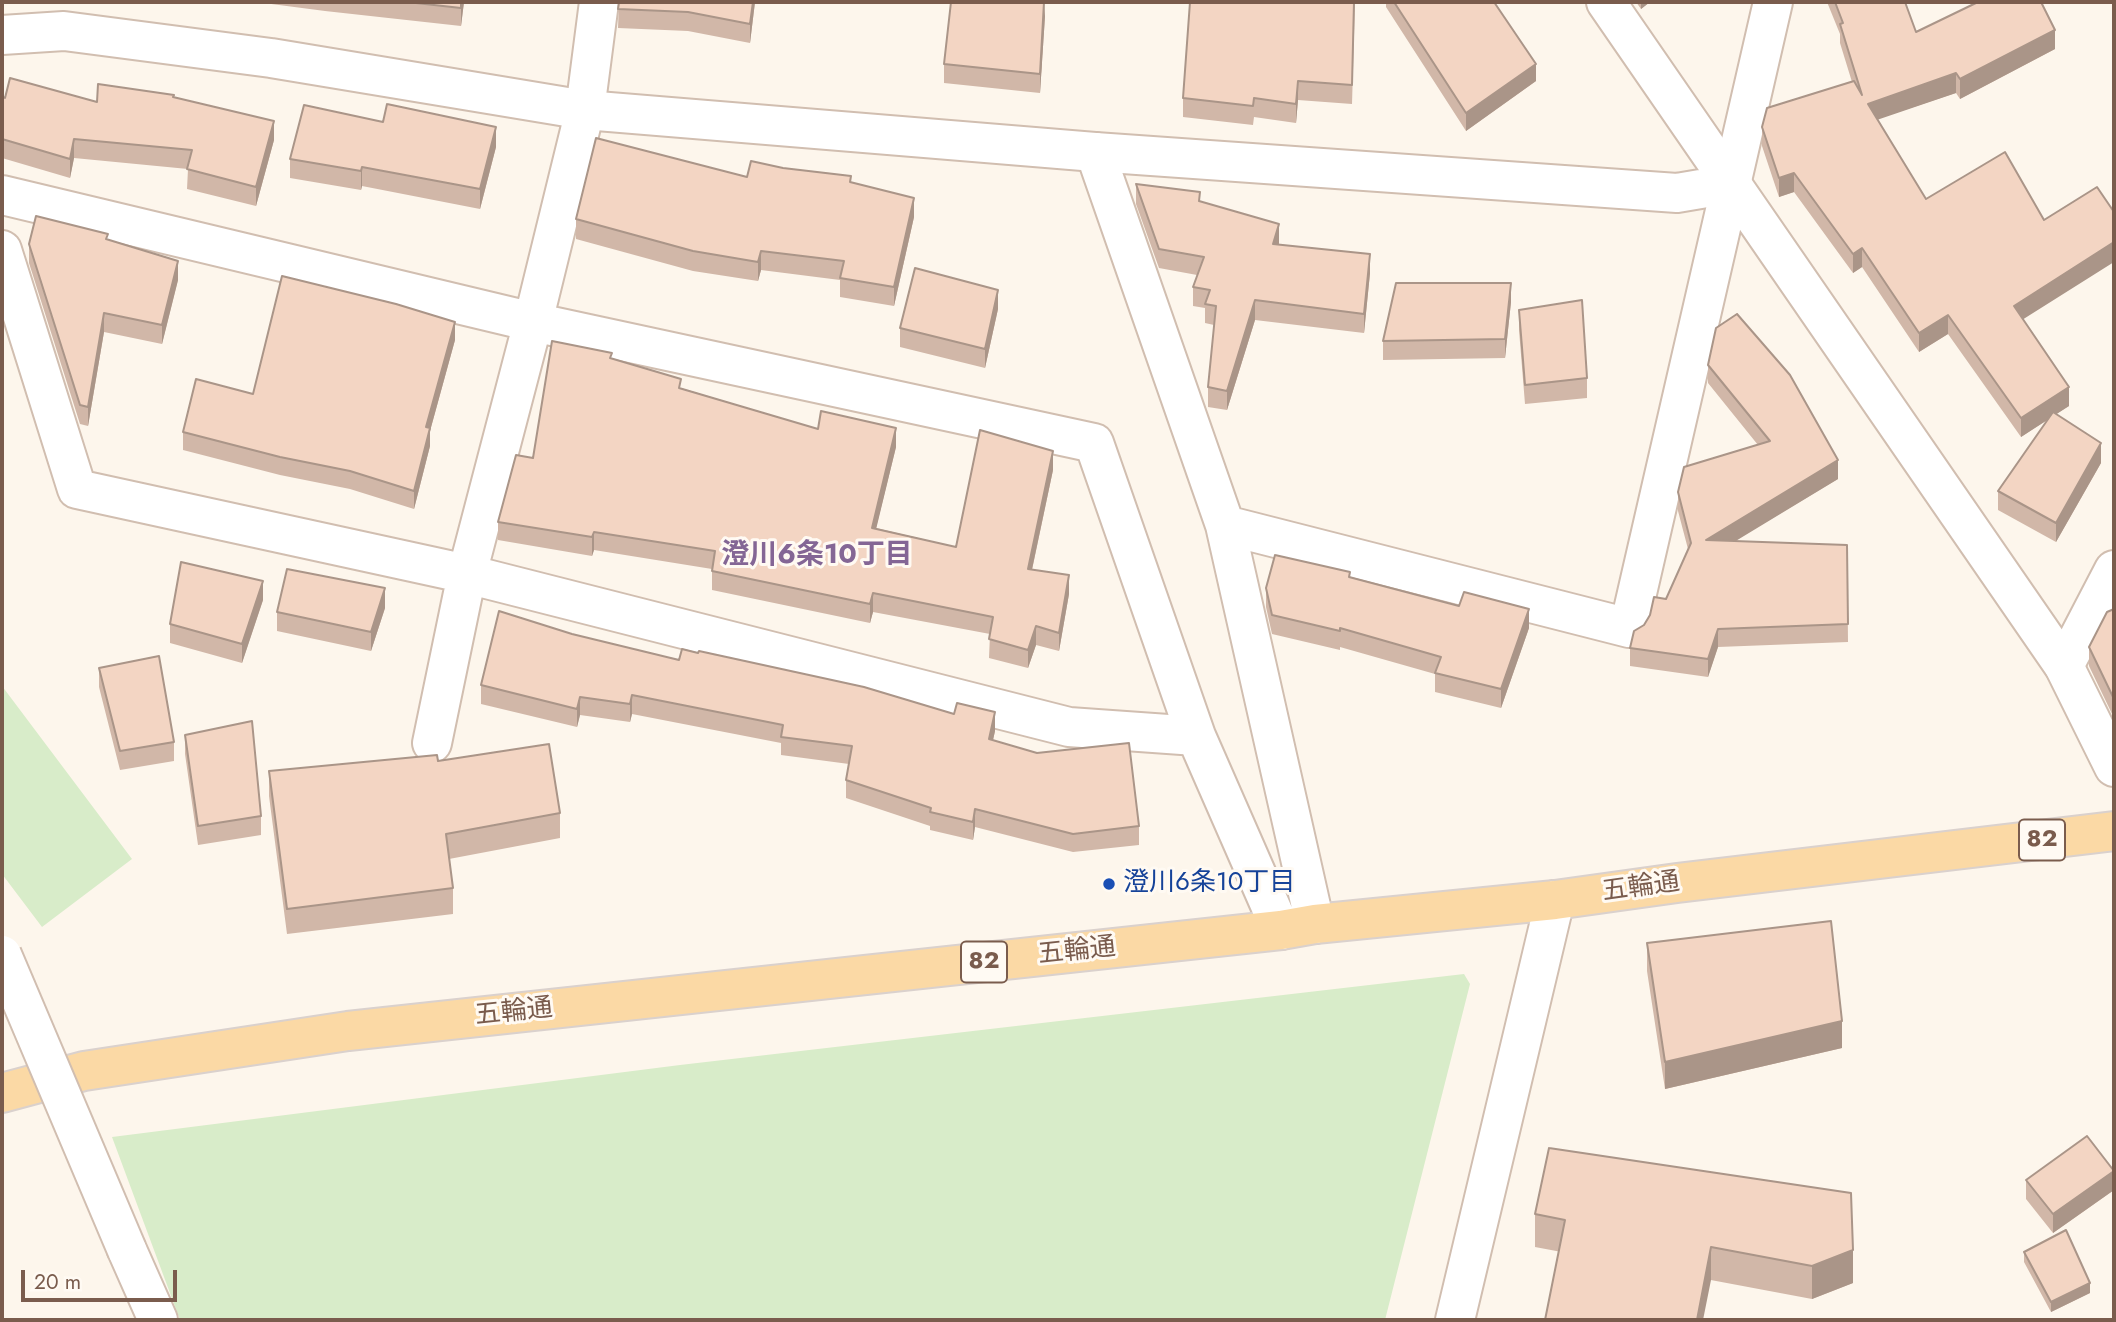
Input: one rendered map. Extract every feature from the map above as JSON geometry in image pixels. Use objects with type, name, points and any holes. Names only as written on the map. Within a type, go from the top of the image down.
[{"type":"main road","name":"五輪通","points":[[2,1093],[84,1071],[348,1031],[1555,900],[2114,831]]},
{"type":"street","points":[[432,743],[467,574],[533,322],[584,110],[599,2]]},
{"type":"street","points":[[1606,2],[2064,666],[2111,757]]},
{"type":"street","points":[[1225,525],[1629,628],[1773,2]]},
{"type":"street","points":[[2,35],[64,31],[271,58],[584,110],[1095,152],[1677,193],[1730,184]]},
{"type":"street","points":[[1095,152],[1225,525],[1298,927]]},
{"type":"street","points":[[2,195],[533,322],[1094,443],[1196,736],[1298,927]]},
{"type":"street","points":[[2,250],[77,489],[467,574],[1069,727],[1196,736]]},
{"type":"street","points":[[2064,666],[2114,570]]},
{"type":"street","points":[[1455,1320],[1555,900]]},
{"type":"street","points":[[2,955],[158,1320]]},
{"type":"green space","points":[[2,686],[132,859],[42,927],[2,874]]},
{"type":"green space","points":[[1464,974],[1470,984],[1385,1320],[180,1320],[112,1137],[680,1065]]},
{"type":"building","points":[[407,2],[461,2],[461,8]]},
{"type":"building","points":[[619,2],[753,2],[750,24],[688,12],[618,9]]},
{"type":"building","points":[[951,2],[1044,2],[1040,74],[944,64]]},
{"type":"building","points":[[1190,2],[1354,2],[1352,85],[1298,81],[1296,104],[1254,98],[1253,106],[1183,98]]},
{"type":"building","points":[[1394,2],[1494,2],[1536,64],[1466,113]]},
{"type":"building","points":[[1835,2],[1905,2],[1916,32],[1978,2],[2041,2],[2055,30],[1960,79],[1956,73],[1868,104],[1926,199],[2005,152],[2044,220],[2097,187],[2114,212],[2114,242],[2014,306],[2069,387],[2021,418],[1948,315],[1919,333],[1862,248],[1853,254],[1794,173],[1779,178],[1762,127],[1767,108],[1854,81],[1862,95]]},
{"type":"building","points":[[10,78],[97,102],[98,84],[174,95],[173,97],[274,121],[256,187],[187,169],[192,150],[74,139],[70,159],[2,139],[2,96],[5,98]]},
{"type":"building","points":[[387,104],[496,127],[480,189],[362,167],[361,171],[290,159],[304,105],[383,122]]},
{"type":"building","points":[[596,138],[747,177],[751,161],[783,168],[851,176],[850,182],[914,198],[894,287],[840,278],[844,261],[761,251],[758,262],[693,251],[576,219]]},
{"type":"building","points":[[1136,184],[1200,192],[1199,201],[1279,224],[1273,244],[1370,254],[1364,314],[1255,300],[1227,391],[1208,387],[1216,306],[1205,304],[1210,290],[1193,287],[1204,257],[1159,249]]},
{"type":"building","points":[[36,216],[108,234],[106,239],[178,261],[162,325],[104,313],[88,407],[80,405],[29,244]]},
{"type":"building","points":[[915,268],[998,290],[985,349],[900,328]]},
{"type":"building","points":[[282,276],[396,304],[455,322],[426,427],[430,428],[414,491],[350,471],[280,457],[183,432],[196,379],[253,394]]},
{"type":"building","points":[[1396,283],[1511,283],[1505,339],[1383,341]]},
{"type":"building","points":[[1582,300],[1587,378],[1525,385],[1519,310]]},
{"type":"building","points":[[1737,314],[1790,375],[1838,460],[1706,540],[1847,545],[1848,624],[1718,629],[1708,659],[1630,648],[1634,631],[1644,625],[1650,615],[1654,597],[1666,599],[1691,543],[1678,492],[1684,467],[1770,441],[1708,365],[1716,328]]},
{"type":"building","points":[[552,341],[612,353],[610,358],[681,379],[679,388],[818,429],[821,411],[896,428],[872,528],[956,547],[980,430],[1053,451],[1028,569],[1069,575],[1059,633],[1036,626],[1028,650],[989,639],[993,617],[873,593],[870,604],[712,571],[715,551],[594,532],[592,537],[498,522],[516,455],[533,458]]},
{"type":"building","points":[[2053,412],[2101,443],[2056,523],[1998,491]]},
{"type":"building","points":[[1275,555],[1350,572],[1349,577],[1459,606],[1464,592],[1529,609],[1501,689],[1435,673],[1441,657],[1340,628],[1340,631],[1272,615],[1266,588]]},
{"type":"building","points":[[181,562],[263,581],[242,644],[170,624]]},
{"type":"building","points":[[287,569],[385,588],[371,632],[277,612]]},
{"type":"building","points":[[2114,609],[2114,699],[2089,647],[2107,612]]},
{"type":"building","points":[[499,611],[572,634],[679,660],[682,649],[698,653],[699,651],[864,687],[954,714],[957,703],[995,712],[989,739],[1037,753],[1129,743],[1139,826],[1073,834],[975,809],[973,822],[930,812],[931,808],[846,780],[852,746],[781,737],[783,725],[632,695],[630,704],[580,697],[577,709],[481,685]]},
{"type":"building","points":[[159,656],[174,742],[120,751],[99,668]]},
{"type":"building","points":[[252,721],[261,816],[198,826],[185,735]]},
{"type":"building","points":[[549,744],[560,813],[446,834],[453,888],[287,909],[269,771],[437,755],[438,761]]},
{"type":"building","points":[[1831,921],[1842,1021],[1665,1062],[1647,943]]},
{"type":"building","points":[[2087,1136],[2114,1171],[2053,1214],[2026,1180]]},
{"type":"building","points":[[1549,1148],[1851,1193],[1853,1250],[1812,1266],[1711,1247],[1697,1320],[1545,1320],[1565,1220],[1535,1214]]},
{"type":"building","points":[[2066,1230],[2090,1283],[2051,1302],[2024,1252]]},
{"type":"place","name":"澄川6条10丁目","points":[[1109,884]]},
{"type":"district","name":"澄川6条10丁目","points":[[817,556]]}]
